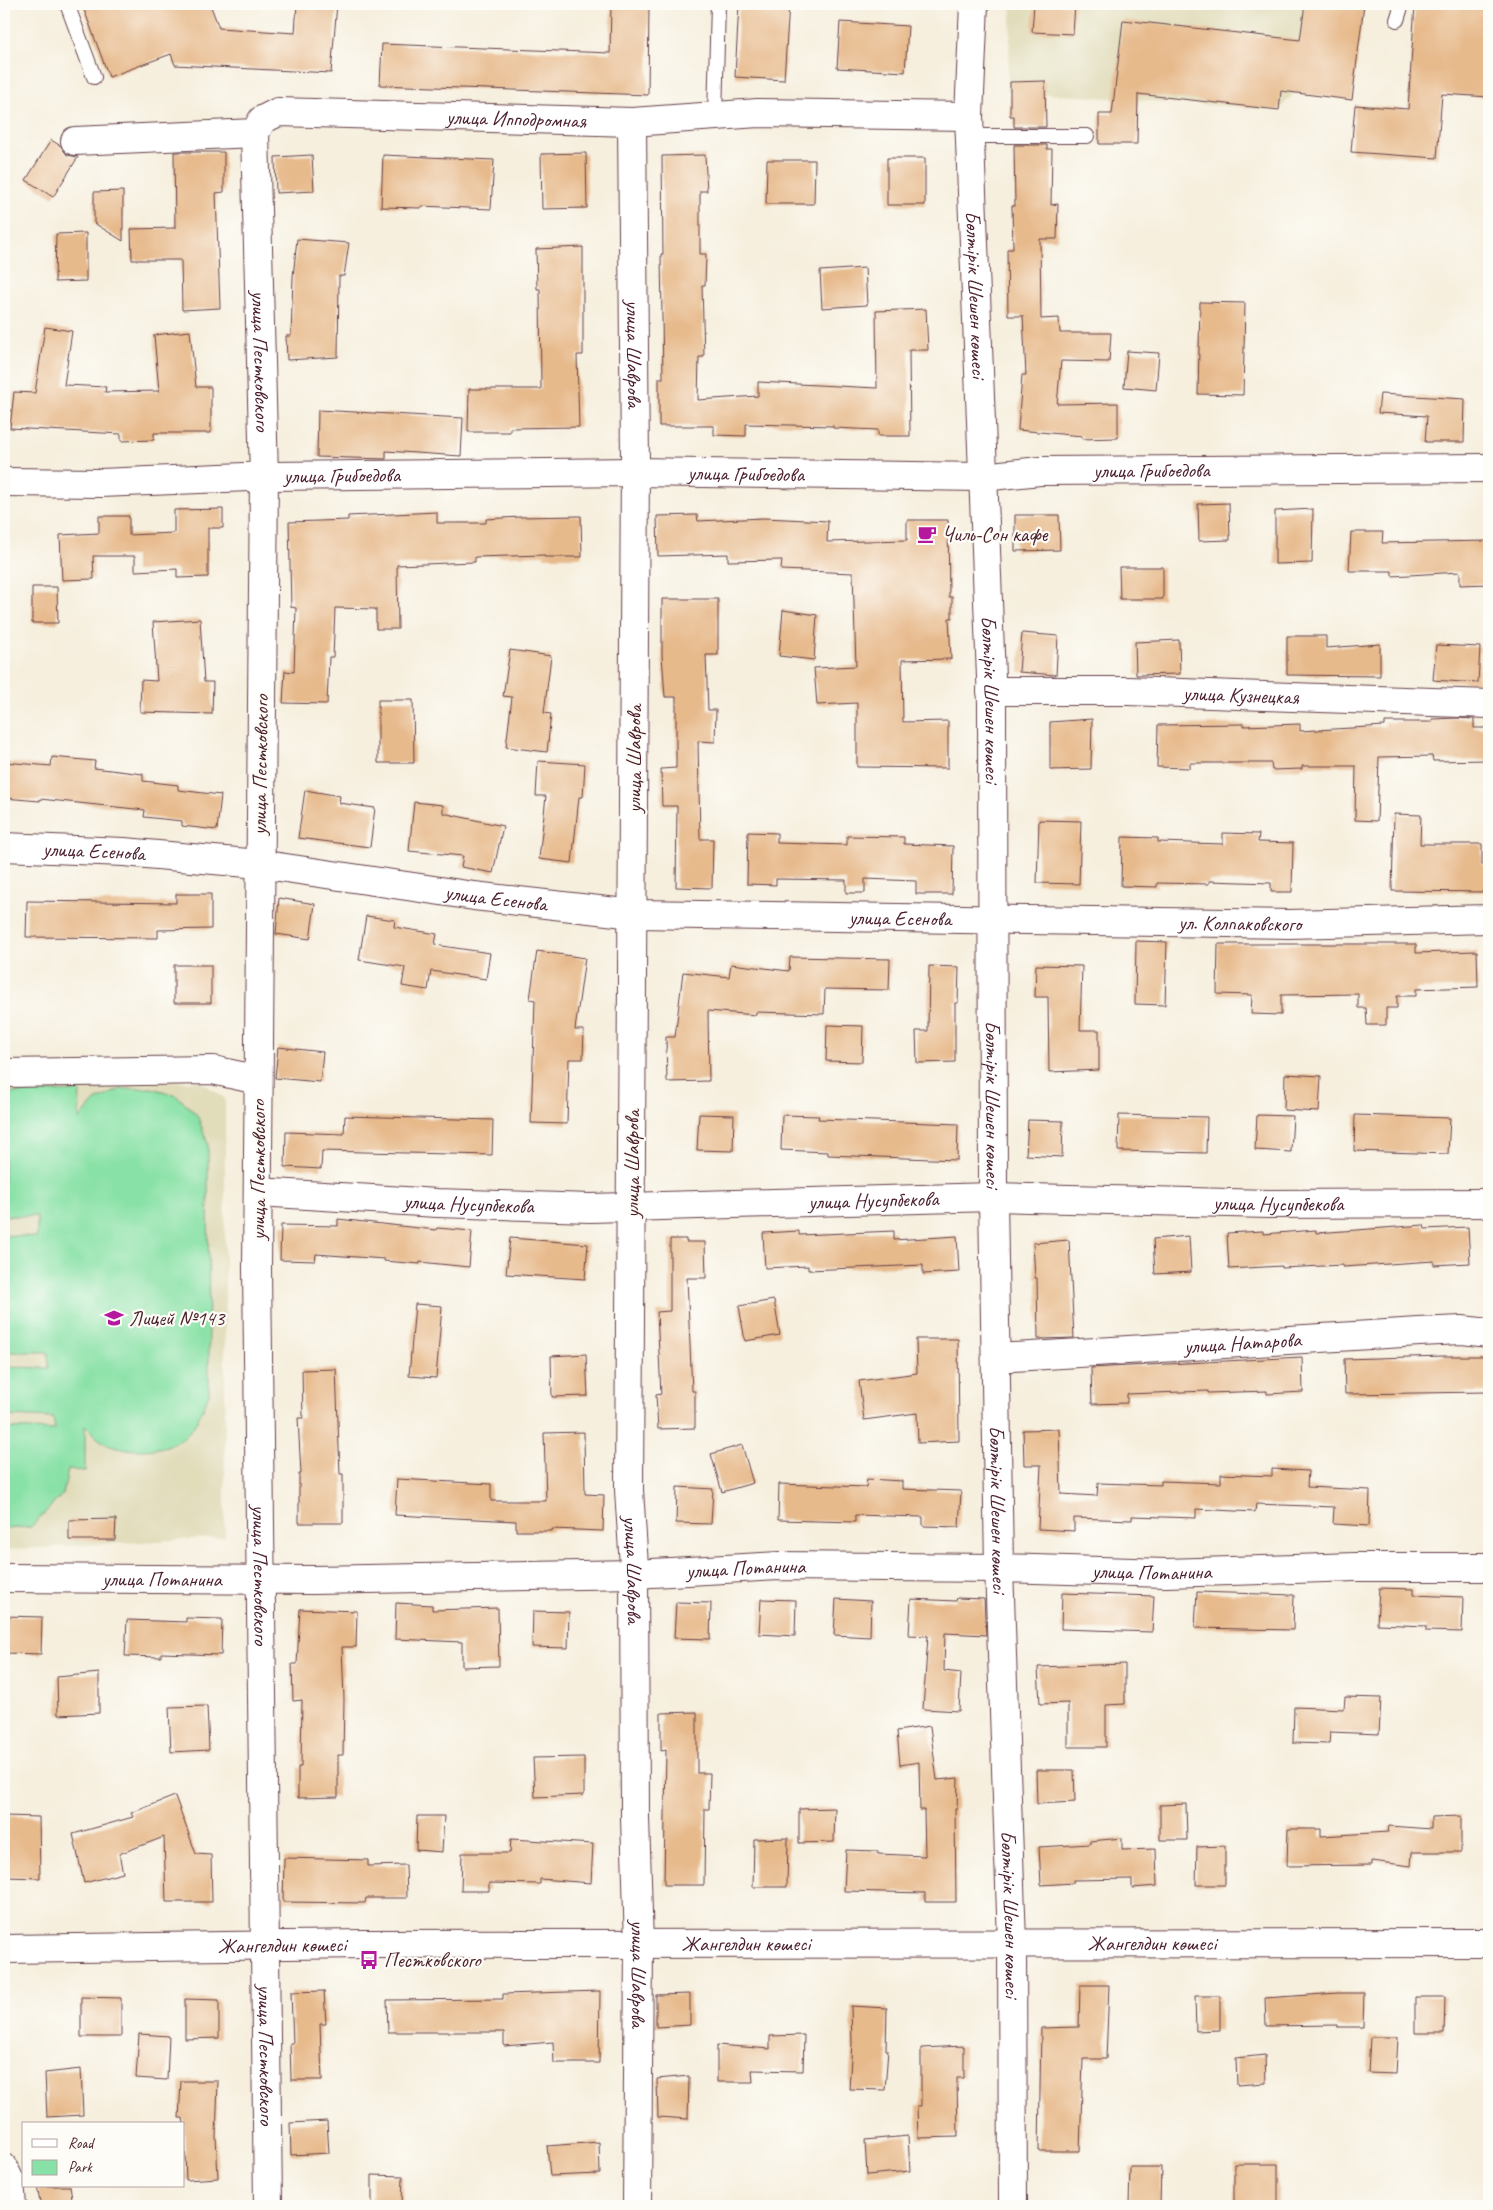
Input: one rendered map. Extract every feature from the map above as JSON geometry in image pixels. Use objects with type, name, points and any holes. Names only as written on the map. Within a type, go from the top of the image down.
[{"type":"street","name":"Бөлтірік Шешен көшесі","points":[[974,4],[969,126],[991,691],[991,920],[999,1568],[1012,1942],[1013,2206]]},
{"type":"street","name":"улица Ипподромная","points":[[255,134],[262,120],[278,112],[632,122],[758,113],[969,126]]},
{"type":"street","name":"улица Шаврова","points":[[632,122],[635,472],[634,914],[629,1490],[634,1574],[635,1818],[639,1944],[638,2206]]},
{"type":"street","points":[[75,141],[255,134]]},
{"type":"street","name":"улица Пестковского","points":[[255,134],[264,476],[259,864],[257,1269],[263,1946],[267,1988],[268,2206]]},
{"type":"street","name":"улица Грибоедова","points":[[4,482],[100,483],[264,476],[635,472],[982,476],[1040,471],[1489,468]]},
{"type":"street","name":"улица Кузнецкая","points":[[991,691],[1128,691],[1489,704]]},
{"type":"street","name":"улица Есенова","points":[[4,847],[124,852],[259,864],[474,896],[634,914],[991,920]]},
{"type":"street","name":"ул. Kолпаковского","points":[[991,920],[1289,924],[1489,918]]},
{"type":"street","points":[[4,1072],[212,1070],[258,1080]]},
{"type":"street","name":"улица Нусупбекова","points":[[258,1192],[437,1203],[632,1208],[994,1197],[1268,1204],[1489,1203]]},
{"type":"street","name":"улица Натарова","points":[[997,1358],[1419,1332],[1462,1330],[1489,1333]]},
{"type":"street","name":"улица Потанина","points":[[4,1578],[259,1580],[634,1574],[779,1566],[999,1568],[1166,1573],[1355,1567],[1489,1567]]},
{"type":"street","name":"Жангелдин көшесі","points":[[4,1949],[1012,1942],[1489,1943]]},
{"type":"street","points":[[4,2168],[10,2181],[12,2206]]},
{"type":"lane","points":[[67,4],[94,78]]},
{"type":"lane","points":[[716,116],[718,4]]},
{"type":"lane","points":[[1397,20],[1402,4]]},
{"type":"lane","points":[[969,126],[1087,136]]},
{"type":"shaded area","points":[[1012,4],[1364,4],[1352,100],[1294,93],[1279,110],[1007,91]]},
{"type":"shaded area","name":"Лицей №143","points":[[200,1081],[225,1099],[225,1537],[4,1550],[4,1086]]},
{"type":"green space","name":"Лицей №143","points":[[152,1088],[176,1095],[197,1115],[208,1144],[209,1394],[199,1417],[188,1433],[176,1442],[156,1449],[135,1450],[114,1446],[102,1442],[85,1426],[85,1471],[68,1470],[63,1494],[31,1527],[4,1529],[4,1428],[55,1430],[53,1418],[4,1416],[4,1367],[49,1368],[48,1352],[4,1352],[4,1235],[37,1237],[37,1216],[4,1216],[4,1093],[80,1091],[79,1119],[95,1101],[121,1089]]},
{"type":"building","points":[[82,4],[210,4],[219,28],[295,33],[297,4],[337,4],[331,73],[175,65],[171,54],[109,77]]},
{"type":"building","points":[[611,4],[649,4],[648,95],[380,85],[382,44],[610,53]]},
{"type":"building","points":[[739,4],[789,4],[784,80],[735,77]]},
{"type":"building","points":[[1034,4],[1075,4],[1073,34],[1032,32]]},
{"type":"building","points":[[1305,4],[1364,4],[1352,100],[1281,91],[1279,110],[1138,94],[1137,144],[1099,144],[1099,114],[1112,114],[1123,20],[1300,40]]},
{"type":"building","points":[[1415,4],[1489,9],[1489,97],[1442,94],[1437,158],[1351,152],[1355,105],[1408,109]]},
{"type":"building","points":[[840,22],[908,26],[905,72],[837,68]]},
{"type":"building","points":[[1045,81],[1046,127],[1014,127],[1014,116],[1010,116],[1010,82]]},
{"type":"building","points":[[51,140],[61,146],[67,155],[78,157],[53,197],[26,180]]},
{"type":"building","points":[[1014,145],[1047,145],[1047,149],[1052,149],[1051,205],[1058,204],[1057,239],[1040,239],[1041,319],[1059,318],[1060,333],[1111,333],[1109,362],[1061,361],[1057,404],[1118,403],[1118,438],[1082,439],[1082,436],[1018,430],[1022,375],[1026,375],[1023,316],[1008,316],[1007,249],[1013,249],[1012,206],[1015,206]]},
{"type":"building","points":[[174,152],[224,152],[224,192],[216,193],[220,308],[182,310],[181,260],[132,260],[131,229],[175,228]]},
{"type":"building","points":[[586,153],[587,208],[542,209],[541,154]]},
{"type":"building","points":[[312,155],[314,191],[276,193],[275,157]]},
{"type":"building","points":[[383,155],[494,160],[491,209],[421,206],[421,208],[381,207]]},
{"type":"building","points":[[705,155],[707,191],[700,191],[700,254],[706,254],[705,285],[702,285],[704,357],[699,357],[698,400],[758,396],[758,382],[877,388],[876,311],[926,309],[928,350],[909,350],[910,436],[878,436],[878,430],[833,428],[833,426],[746,424],[746,436],[714,435],[714,426],[659,426],[659,378],[663,378],[662,156]]},
{"type":"building","points":[[887,158],[925,158],[925,205],[887,205]]},
{"type":"building","points":[[767,160],[815,160],[814,204],[766,204]]},
{"type":"building","points":[[123,191],[123,241],[94,223],[94,192]]},
{"type":"building","points":[[86,233],[86,281],[55,282],[56,234]]},
{"type":"building","points":[[297,239],[349,243],[344,276],[339,276],[338,357],[287,360],[286,336],[291,336],[293,277]]},
{"type":"building","points":[[583,247],[583,355],[577,355],[579,427],[510,428],[510,432],[468,432],[469,389],[541,389],[540,289],[537,289],[536,249]]},
{"type":"building","points":[[865,268],[867,305],[822,308],[820,271]]},
{"type":"building","points":[[1200,302],[1245,303],[1243,395],[1198,394]]},
{"type":"building","points":[[45,327],[72,331],[64,385],[106,387],[105,392],[159,391],[154,335],[190,331],[196,387],[211,387],[211,433],[154,433],[154,440],[121,441],[121,434],[10,428],[14,392],[35,393]]},
{"type":"building","points":[[1127,351],[1159,353],[1156,390],[1124,387]]},
{"type":"building","points":[[1380,394],[1465,399],[1464,442],[1425,442],[1427,416],[1378,413]]},
{"type":"building","points":[[318,410],[463,418],[461,456],[386,451],[386,459],[317,457]]},
{"type":"building","points":[[1229,503],[1230,540],[1199,541],[1198,504]]},
{"type":"building","points":[[223,509],[223,528],[208,528],[208,577],[177,578],[177,569],[135,571],[135,556],[93,556],[94,579],[62,580],[60,535],[99,533],[99,516],[129,516],[129,535],[174,533],[174,510]]},
{"type":"building","points":[[1313,509],[1312,563],[1275,564],[1275,511]]},
{"type":"building","points":[[437,512],[437,523],[486,523],[486,519],[581,516],[582,557],[544,557],[544,555],[475,557],[475,562],[397,565],[398,629],[376,629],[376,609],[335,608],[333,657],[329,657],[327,704],[283,703],[285,671],[294,672],[296,608],[291,607],[289,522],[348,520],[348,516]]},
{"type":"building","points":[[697,515],[698,521],[764,518],[828,521],[827,542],[907,540],[907,520],[948,520],[949,597],[952,597],[952,618],[949,618],[951,659],[902,660],[903,722],[948,721],[948,768],[857,767],[857,703],[817,705],[814,668],[856,666],[853,573],[781,570],[782,560],[728,561],[728,554],[658,556],[657,516]]},
{"type":"building","points":[[1015,515],[1059,515],[1060,550],[1015,551]]},
{"type":"building","points":[[1351,532],[1383,532],[1382,543],[1489,541],[1489,584],[1460,585],[1460,572],[1392,576],[1392,571],[1349,571]]},
{"type":"building","points":[[1119,567],[1163,567],[1163,599],[1120,599]]},
{"type":"building","points":[[32,587],[57,587],[58,623],[32,623]]},
{"type":"building","points":[[662,599],[718,599],[718,655],[706,655],[708,710],[716,710],[715,742],[698,741],[700,839],[713,839],[712,888],[676,887],[677,806],[662,806],[661,769],[676,768],[676,697],[665,697],[662,655]]},
{"type":"building","points":[[783,610],[817,615],[814,660],[779,656]]},
{"type":"building","points":[[200,619],[204,682],[213,682],[212,714],[140,712],[141,680],[157,681],[153,622]]},
{"type":"building","points":[[1022,633],[1058,636],[1056,675],[1019,672]]},
{"type":"building","points":[[1287,636],[1326,636],[1326,648],[1380,644],[1380,676],[1287,675]]},
{"type":"building","points":[[1179,640],[1180,674],[1136,675],[1135,642]]},
{"type":"building","points":[[1436,645],[1480,647],[1478,683],[1433,680]]},
{"type":"building","points":[[510,650],[551,656],[544,713],[551,714],[547,752],[506,747],[512,697],[503,696]]},
{"type":"building","points":[[378,700],[413,700],[414,763],[378,763]]},
{"type":"building","points":[[1092,719],[1091,769],[1050,770],[1050,722]]},
{"type":"building","points":[[1432,719],[1474,719],[1474,728],[1489,728],[1489,760],[1433,761],[1432,756],[1379,757],[1377,821],[1355,820],[1356,766],[1302,766],[1302,769],[1272,770],[1271,763],[1190,763],[1190,768],[1157,767],[1158,725],[1244,724],[1244,726],[1300,724],[1300,731],[1385,726],[1385,722],[1432,722]]},
{"type":"building","points":[[52,757],[95,761],[94,768],[143,774],[143,781],[178,785],[178,790],[221,795],[217,830],[182,826],[182,821],[144,817],[145,810],[40,799],[40,801],[4,798],[4,762],[51,766]]},
{"type":"building","points":[[538,761],[585,764],[583,797],[579,797],[572,863],[539,859],[546,796],[536,796]]},
{"type":"building","points":[[305,790],[340,796],[339,803],[375,808],[370,847],[298,838]]},
{"type":"building","points":[[414,802],[443,805],[443,813],[503,826],[493,873],[461,867],[463,856],[409,851]]},
{"type":"building","points":[[1394,814],[1421,815],[1420,844],[1482,844],[1482,865],[1489,865],[1489,892],[1392,891]]},
{"type":"building","points":[[1039,820],[1081,821],[1079,884],[1037,883]]},
{"type":"building","points":[[748,832],[777,833],[777,843],[847,845],[847,836],[904,837],[904,844],[953,846],[952,894],[916,894],[916,881],[865,879],[865,893],[846,893],[846,880],[776,879],[776,885],[747,884]]},
{"type":"building","points":[[1223,833],[1259,834],[1258,842],[1293,843],[1292,892],[1271,892],[1271,883],[1209,881],[1209,884],[1157,883],[1157,887],[1121,886],[1122,837],[1158,838],[1158,842],[1223,844]]},
{"type":"building","points":[[176,894],[211,894],[211,929],[158,930],[158,938],[26,937],[27,901],[176,903]]},
{"type":"building","points":[[279,898],[315,904],[310,939],[276,934]]},
{"type":"building","points":[[366,916],[395,920],[394,927],[437,934],[435,945],[490,953],[486,979],[431,971],[428,990],[402,986],[405,967],[359,960]]},
{"type":"building","points":[[1136,941],[1167,942],[1165,1005],[1135,1004]]},
{"type":"building","points":[[1218,944],[1416,944],[1416,953],[1477,951],[1478,987],[1416,989],[1416,996],[1397,996],[1397,1008],[1386,1008],[1386,1025],[1367,1025],[1366,1008],[1358,1008],[1358,994],[1281,995],[1281,1015],[1251,1014],[1252,995],[1217,994]]},
{"type":"building","points":[[537,951],[585,958],[575,1030],[584,1030],[583,1059],[569,1059],[567,1124],[531,1123],[535,1000],[530,999]]},
{"type":"building","points":[[790,957],[890,959],[889,990],[825,989],[824,1014],[756,1012],[756,1015],[708,1011],[709,1081],[667,1082],[666,1037],[675,1037],[683,972],[729,977],[731,964],[789,971]]},
{"type":"building","points":[[174,965],[211,965],[211,1003],[174,1003]]},
{"type":"building","points":[[1036,965],[1082,966],[1080,1030],[1099,1030],[1099,1070],[1049,1072],[1048,997],[1035,997]]},
{"type":"building","points":[[929,966],[959,967],[958,1003],[955,1003],[955,1062],[917,1063],[916,1031],[928,1031]]},
{"type":"building","points":[[827,1025],[863,1026],[862,1062],[826,1061]]},
{"type":"building","points":[[278,1047],[323,1052],[320,1082],[275,1078]]},
{"type":"building","points":[[1285,1074],[1321,1076],[1319,1112],[1284,1110]]},
{"type":"building","points":[[699,1114],[734,1115],[733,1151],[697,1150]]},
{"type":"building","points":[[782,1115],[819,1116],[818,1119],[958,1124],[957,1160],[828,1155],[828,1152],[781,1150]]},
{"type":"building","points":[[1119,1115],[1207,1117],[1206,1153],[1118,1151]]},
{"type":"building","points":[[1257,1115],[1293,1116],[1291,1152],[1255,1150]]},
{"type":"building","points":[[1355,1115],[1450,1118],[1448,1154],[1354,1151]]},
{"type":"building","points":[[345,1116],[493,1120],[492,1155],[322,1151],[321,1169],[285,1167],[286,1132],[344,1134]]},
{"type":"building","points":[[1028,1120],[1063,1121],[1062,1157],[1026,1155]]},
{"type":"building","points":[[338,1219],[436,1230],[437,1228],[472,1231],[469,1267],[316,1254],[315,1261],[280,1260],[281,1225],[338,1226]]},
{"type":"building","points":[[1424,1225],[1425,1229],[1468,1227],[1470,1263],[1434,1265],[1434,1261],[1343,1267],[1343,1265],[1282,1268],[1282,1266],[1229,1269],[1227,1233],[1263,1231],[1263,1234],[1316,1230],[1316,1233]]},
{"type":"building","points":[[799,1231],[799,1235],[894,1231],[894,1240],[957,1236],[959,1272],[923,1274],[923,1265],[808,1270],[808,1266],[765,1268],[763,1233]]},
{"type":"building","points":[[1189,1236],[1191,1272],[1155,1274],[1153,1239]]},
{"type":"building","points":[[510,1238],[588,1244],[585,1279],[506,1274]]},
{"type":"building","points":[[670,1239],[686,1239],[686,1242],[705,1242],[706,1278],[687,1278],[692,1391],[695,1391],[695,1428],[658,1429],[656,1395],[661,1394],[657,1312],[670,1311]]},
{"type":"building","points":[[1069,1240],[1074,1338],[1038,1339],[1037,1278],[1035,1278],[1033,1243]]},
{"type":"building","points":[[774,1300],[780,1335],[745,1341],[739,1306]]},
{"type":"building","points":[[415,1304],[442,1306],[436,1378],[409,1376]]},
{"type":"building","points":[[916,1339],[958,1339],[959,1441],[918,1443],[917,1413],[864,1420],[859,1381],[917,1373]]},
{"type":"building","points":[[586,1354],[588,1396],[552,1397],[551,1356]]},
{"type":"building","points":[[1486,1356],[1487,1392],[1345,1394],[1344,1359]]},
{"type":"building","points":[[1302,1357],[1303,1392],[1267,1394],[1267,1391],[1208,1393],[1208,1391],[1127,1394],[1127,1403],[1092,1404],[1091,1368]]},
{"type":"building","points":[[336,1369],[340,1474],[343,1474],[343,1523],[299,1523],[299,1474],[301,1474],[298,1418],[303,1418],[302,1370]]},
{"type":"building","points":[[1059,1429],[1061,1494],[1097,1496],[1098,1483],[1161,1485],[1161,1481],[1221,1483],[1221,1474],[1272,1476],[1272,1469],[1308,1471],[1307,1487],[1370,1490],[1369,1526],[1333,1524],[1334,1507],[1256,1504],[1255,1512],[1196,1509],[1196,1518],[1132,1516],[1132,1520],[1074,1518],[1074,1531],[1038,1529],[1041,1465],[1024,1465],[1023,1430]]},
{"type":"building","points":[[584,1432],[585,1494],[604,1495],[603,1531],[552,1529],[552,1531],[516,1531],[516,1521],[395,1515],[397,1479],[491,1484],[491,1501],[546,1501],[544,1433]]},
{"type":"building","points":[[742,1445],[753,1483],[722,1492],[711,1454]]},
{"type":"building","points":[[867,1479],[902,1481],[902,1489],[961,1491],[959,1527],[923,1526],[923,1517],[855,1515],[855,1522],[778,1520],[779,1484],[866,1487]]},
{"type":"building","points":[[677,1487],[713,1489],[711,1524],[676,1523]]},
{"type":"building","points":[[116,1519],[115,1540],[69,1540],[69,1520]]},
{"type":"building","points":[[1379,1588],[1414,1589],[1414,1595],[1463,1597],[1462,1632],[1426,1631],[1426,1626],[1377,1624]]},
{"type":"building","points":[[1197,1592],[1294,1595],[1293,1630],[1195,1628]]},
{"type":"building","points":[[1062,1593],[1154,1596],[1152,1632],[1061,1629]]},
{"type":"building","points":[[957,1598],[984,1599],[986,1635],[945,1633],[944,1671],[961,1673],[959,1711],[923,1709],[928,1636],[909,1635],[911,1599],[956,1601]]},
{"type":"building","points":[[761,1599],[796,1600],[795,1636],[759,1634]]},
{"type":"building","points":[[836,1599],[871,1601],[870,1637],[834,1635]]},
{"type":"building","points":[[676,1602],[711,1603],[710,1639],[674,1638]]},
{"type":"building","points":[[396,1603],[432,1605],[432,1610],[498,1608],[499,1666],[462,1667],[462,1642],[395,1639]]},
{"type":"building","points":[[300,1609],[357,1611],[356,1647],[342,1647],[344,1699],[343,1755],[338,1755],[338,1797],[298,1798],[298,1767],[301,1767],[302,1700],[293,1701],[292,1664],[297,1664]]},
{"type":"building","points":[[533,1611],[569,1612],[568,1648],[532,1647]]},
{"type":"building","points":[[4,1616],[42,1617],[41,1654],[4,1653]]},
{"type":"building","points":[[186,1618],[222,1619],[221,1655],[161,1653],[161,1657],[125,1656],[127,1620],[186,1622]]},
{"type":"building","points":[[1125,1664],[1125,1704],[1106,1705],[1106,1747],[1068,1747],[1068,1703],[1040,1704],[1038,1667]]},
{"type":"building","points":[[99,1673],[99,1713],[58,1715],[57,1677]]},
{"type":"building","points":[[1345,1697],[1381,1698],[1379,1734],[1330,1732],[1329,1744],[1293,1743],[1294,1707],[1344,1709]]},
{"type":"building","points":[[207,1706],[209,1750],[171,1752],[169,1707]]},
{"type":"building","points":[[697,1712],[697,1773],[710,1773],[709,1809],[705,1809],[704,1885],[664,1885],[666,1750],[661,1751],[661,1713]]},
{"type":"building","points":[[930,1726],[937,1780],[958,1778],[957,1809],[955,1809],[956,1902],[925,1902],[925,1893],[844,1891],[846,1850],[878,1851],[878,1854],[925,1856],[924,1810],[920,1810],[919,1762],[900,1765],[897,1731]]},
{"type":"building","points":[[584,1757],[584,1795],[535,1797],[533,1758]]},
{"type":"building","points":[[1036,1770],[1074,1770],[1075,1802],[1037,1804]]},
{"type":"building","points":[[175,1796],[196,1854],[211,1855],[212,1902],[166,1902],[164,1837],[119,1854],[123,1873],[84,1883],[73,1834],[133,1817],[131,1813]]},
{"type":"building","points":[[1186,1804],[1187,1840],[1160,1840],[1160,1805]]},
{"type":"building","points":[[835,1808],[834,1842],[799,1843],[799,1809]]},
{"type":"building","points":[[4,1816],[39,1817],[40,1878],[4,1877]]},
{"type":"building","points":[[417,1816],[444,1816],[442,1852],[416,1850]]},
{"type":"building","points":[[1461,1816],[1461,1852],[1412,1852],[1411,1866],[1372,1861],[1372,1865],[1287,1866],[1288,1829],[1321,1829],[1321,1836],[1388,1832],[1389,1826],[1431,1829],[1431,1817]]},
{"type":"building","points":[[788,1838],[787,1887],[753,1887],[754,1839]]},
{"type":"building","points":[[1122,1838],[1122,1850],[1156,1849],[1157,1886],[1132,1888],[1132,1879],[1073,1880],[1073,1883],[1041,1885],[1039,1847],[1090,1844],[1090,1841]]},
{"type":"building","points":[[511,1839],[593,1844],[591,1883],[540,1879],[540,1884],[489,1883],[489,1891],[461,1891],[462,1853],[510,1853]]},
{"type":"building","points":[[1225,1846],[1225,1885],[1196,1885],[1197,1847]]},
{"type":"building","points":[[284,1858],[368,1860],[368,1866],[406,1865],[407,1898],[366,1898],[365,1903],[283,1902]]},
{"type":"building","points":[[1080,1985],[1109,1985],[1106,2059],[1083,2059],[1080,2151],[1039,2151],[1041,2028],[1079,2027]]},
{"type":"building","points":[[324,1991],[326,2024],[320,2024],[322,2080],[291,2080],[290,2043],[293,2043],[291,1992]]},
{"type":"building","points":[[600,1991],[599,2063],[554,2063],[553,2042],[504,2046],[504,2032],[388,2032],[387,2000],[503,1999],[503,1994]]},
{"type":"building","points":[[1364,1993],[1363,2027],[1337,2027],[1337,2025],[1266,2026],[1265,1998]]},
{"type":"building","points":[[690,1994],[690,2025],[656,2027],[656,1995]]},
{"type":"building","points":[[1195,1996],[1220,1996],[1220,2030],[1196,2031]]},
{"type":"building","points":[[81,1997],[121,1998],[121,2037],[81,2037]]},
{"type":"building","points":[[1415,1997],[1445,1997],[1444,2033],[1415,2033]]},
{"type":"building","points":[[185,1999],[219,2000],[219,2038],[185,2039]]},
{"type":"building","points":[[851,2006],[887,2008],[886,2050],[888,2050],[885,2090],[849,2089],[852,2043]]},
{"type":"building","points":[[139,2034],[169,2036],[167,2080],[136,2078]]},
{"type":"building","points":[[804,2035],[803,2071],[752,2070],[753,2082],[717,2082],[717,2045],[770,2049],[770,2036]]},
{"type":"building","points":[[1370,2037],[1398,2037],[1396,2074],[1368,2073]]},
{"type":"building","points":[[964,2046],[964,2078],[957,2078],[958,2137],[918,2138],[917,2106],[921,2106],[921,2048]]},
{"type":"building","points":[[1265,2055],[1266,2083],[1237,2085],[1236,2058]]},
{"type":"building","points":[[81,2069],[83,2115],[47,2117],[45,2073]]},
{"type":"building","points":[[689,2076],[688,2119],[658,2117],[657,2079]]},
{"type":"building","points":[[181,2081],[218,2081],[216,2137],[218,2178],[186,2180],[185,2122],[183,2118],[179,2118]]},
{"type":"building","points":[[327,2121],[329,2153],[291,2155],[290,2123]]},
{"type":"building","points":[[908,2136],[910,2171],[867,2175],[865,2140]]},
{"type":"building","points":[[599,2142],[600,2174],[550,2176],[547,2146]]},
{"type":"building","points":[[1234,2164],[1278,2164],[1278,2203],[1234,2203]]},
{"type":"building","points":[[1130,2167],[1161,2167],[1160,2206],[1129,2206]]},
{"type":"building","points":[[372,2175],[403,2176],[402,2206],[372,2206]]},
{"type":"building","points":[[37,2188],[70,2188],[73,2206],[41,2206]]},
{"type":"place","name":"Чиль-Сон кафе","points":[[927,534]]},
{"type":"place","name":"Лицей №143","points":[[114,1318]]},
{"type":"place","name":"Пестковского","points":[[369,1960]]}]
